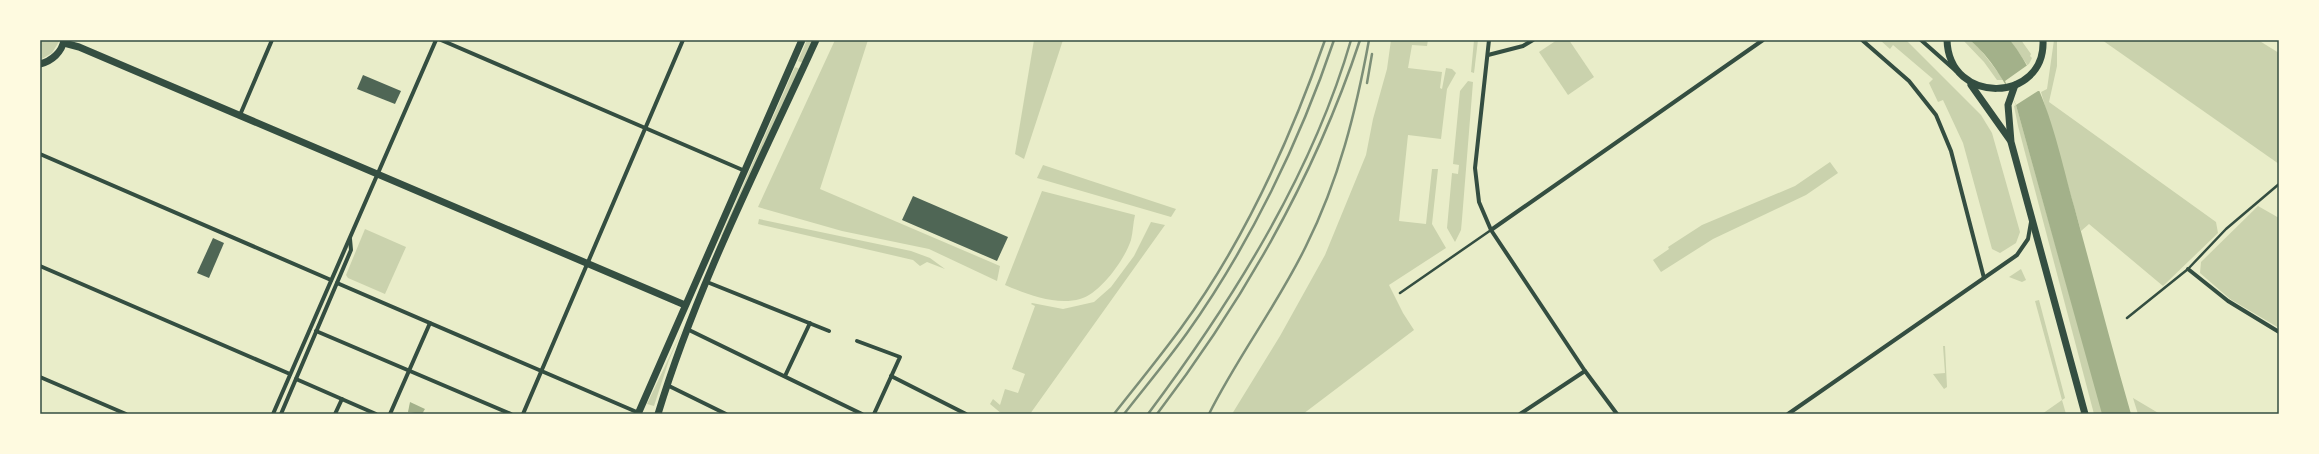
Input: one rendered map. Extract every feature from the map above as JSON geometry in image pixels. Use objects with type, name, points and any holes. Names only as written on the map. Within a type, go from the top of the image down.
[{"type":"main road","points":[[638,413],[802,40]]},
{"type":"main road","points":[[658,414],[666,385],[707,282],[816,40]]},
{"type":"main road","points":[[1947,40],[1949,56],[1988,107],[2011,142]]},
{"type":"main road","points":[[1966,79],[1980,87],[1991,90],[2008,88],[2015,85],[2024,80],[2038,65],[2043,49],[2043,40]]},
{"type":"main road","points":[[40,64],[52,59],[64,42],[79,47],[587,265],[685,305]]},
{"type":"main road","points":[[2015,85],[2008,105],[2011,142],[2085,414]]},
{"type":"main road","points":[[685,305],[702,296]]},
{"type":"main road","points":[[685,305],[689,328]]},
{"type":"street","points":[[240,115],[272,40]]},
{"type":"street","points":[[273,414],[436,40]]},
{"type":"street","points":[[441,40],[745,171]]},
{"type":"street","points":[[523,414],[683,40]]},
{"type":"street","points":[[1489,40],[1475,168],[1479,202],[1491,230],[1585,370],[1617,414]]},
{"type":"street","points":[[1488,54],[1524,46],[1533,40]]},
{"type":"street","points":[[1491,230],[1763,40]]},
{"type":"street","points":[[1862,40],[1910,81],[1936,115],[1951,151],[1984,278]]},
{"type":"street","points":[[1921,40],[1966,79]]},
{"type":"street","points":[[40,154],[331,280]]},
{"type":"street","points":[[1788,414],[2017,255],[2028,239],[2032,219]]},
{"type":"street","points":[[281,414],[351,250],[349,238]]},
{"type":"street","points":[[40,266],[290,374]]},
{"type":"street","points":[[2188,269],[2228,301],[2279,332]]},
{"type":"street","points":[[707,282],[829,331]]},
{"type":"street","points":[[337,283],[638,413]]},
{"type":"street","points":[[390,414],[430,323]]},
{"type":"street","points":[[785,376],[810,323]]},
{"type":"street","points":[[689,328],[862,414]]},
{"type":"street","points":[[316,331],[511,414]]},
{"type":"street","points":[[857,341],[900,357],[874,414]]},
{"type":"street","points":[[1520,414],[1585,370]]},
{"type":"street","points":[[891,376],[966,414]]},
{"type":"street","points":[[40,377],[126,414]]},
{"type":"street","points":[[296,379],[376,414]]},
{"type":"street","points":[[666,385],[726,414]]},
{"type":"street","points":[[335,414],[342,399]]},
{"type":"lane","points":[[2127,318],[2188,269],[2226,229],[2279,184]]},
{"type":"lane","points":[[1400,293],[1491,230]]},
{"type":"shaded area","points":[[40,40],[60,40],[52,53],[40,60]]},
{"type":"shaded area","points":[[807,40],[813,40],[803,63],[798,61]]},
{"type":"shaded area","points":[[835,40],[868,40],[820,189],[1000,266],[997,281],[929,249],[842,231],[758,207]]},
{"type":"shaded area","points":[[1034,40],[1063,40],[1024,159],[1015,154]]},
{"type":"shaded area","points":[[1391,40],[1428,40],[1427,46],[1412,45],[1408,68],[1442,72],[1440,88],[1442,89],[1446,68],[1452,69],[1456,73],[1447,89],[1441,139],[1408,135],[1399,221],[1426,224],[1432,169],[1438,169],[1432,224],[1446,248],[1389,285],[1403,313],[1414,330],[1303,414],[1232,414],[1280,336],[1325,255],[1366,155],[1373,119],[1387,69]]},
{"type":"shaded area","points":[[1474,40],[1478,40],[1474,73],[1471,72]]},
{"type":"shaded area","points":[[1557,40],[1569,40],[1594,77],[1568,95],[1539,52]]},
{"type":"shaded area","points":[[1880,40],[1906,40],[1981,115],[1992,133],[2020,232],[2016,243],[2000,253],[1992,249],[1963,143],[1943,100],[1938,102],[1929,83],[1933,79],[1893,45],[1890,49]]},
{"type":"shaded area","points":[[1963,40],[1970,40],[1979,48],[2004,80],[1997,80],[1984,62]]},
{"type":"shaded area","points":[[1970,40],[2010,40],[2023,58],[2042,98],[2050,119],[2131,414],[2102,414],[2016,105],[2007,87],[1991,62]]},
{"type":"shaded area","points":[[2010,40],[2021,40],[2031,54],[2030,56],[2032,58],[2028,66]]},
{"type":"shaded area","points":[[2054,40],[2057,40],[2057,66],[2049,102],[2216,222],[2218,233],[2163,286],[2089,224],[2081,231],[2041,92],[2047,89]]},
{"type":"shaded area","points":[[2102,40],[2258,40],[2279,53],[2279,164]]},
{"type":"shaded area","points":[[795,67],[800,69],[723,237],[721,236]]},
{"type":"shaded area","points":[[1468,81],[1473,82],[1462,219],[1461,230],[1455,242],[1447,228],[1452,173],[1458,174],[1459,165],[1453,164],[1460,91]]},
{"type":"shaded area","points":[[2016,105],[2103,414],[2094,414],[2018,126],[2014,106]]},
{"type":"shaded area","points":[[1830,162],[1838,173],[1806,195],[1713,239],[1661,272],[1653,260],[1669,249],[1668,247],[1702,225],[1795,186]]},
{"type":"shaded area","points":[[1043,165],[1176,209],[1171,217],[1037,178]]},
{"type":"shaded area","points":[[1042,191],[1135,215],[1131,240],[1118,266],[1096,290],[1088,296],[1071,301],[1051,300],[1022,292],[1005,285]]},
{"type":"shaded area","points":[[2258,206],[2279,218],[2279,328],[2230,299],[2200,273],[2201,262]]},
{"type":"shaded area","points":[[759,219],[911,251],[930,258],[945,269],[927,262],[920,266],[913,260],[758,224]]},
{"type":"shaded area","points":[[1151,222],[1165,225],[1030,414],[1002,414],[990,404],[993,399],[1000,405],[1005,389],[1018,393],[1025,374],[1012,369],[1035,306],[1031,304],[1063,309],[1094,302],[1111,287],[1134,256]]},
{"type":"shaded area","points":[[365,229],[406,247],[385,294],[348,278],[346,275]]},
{"type":"shaded area","points":[[2021,269],[2026,280],[2022,282],[2009,277]]},
{"type":"shaded area","points":[[2039,300],[2065,398],[2062,400],[2035,301]]},
{"type":"shaded area","points":[[685,324],[669,360],[654,406],[647,404]]},
{"type":"shaded area","points":[[1943,346],[1945,346],[1947,387],[1944,389],[1933,374],[1945,373]]},
{"type":"shaded area","points":[[2133,398],[2160,414],[2138,414]]},
{"type":"shaded area","points":[[2062,400],[2066,414],[2042,414]]},
{"type":"shaded area","points":[[410,402],[425,409],[422,414],[408,412]]},
{"type":"pier","points":[[2029,64],[2042,91],[2038,91],[2016,105],[2005,81]]},
{"type":"building","points":[[363,75],[401,91],[395,104],[357,89]]},
{"type":"building","points":[[913,196],[1008,237],[997,261],[902,220]]},
{"type":"building","points":[[213,238],[224,243],[209,278],[197,273]]},
{"type":"railway","points":[[1114,414],[1181,328],[1225,261],[1264,189],[1281,152],[1297,115],[1325,40]]},
{"type":"railway","points":[[1124,414],[1164,364],[1210,300],[1252,229],[1289,154],[1334,40]]},
{"type":"railway","points":[[1148,414],[1209,328],[1266,236],[1292,188],[1314,140],[1334,90],[1351,40]]},
{"type":"railway","points":[[1157,414],[1219,327],[1248,281],[1274,235],[1322,140],[1360,40]]},
{"type":"railway","points":[[1209,414],[1232,371],[1283,289],[1318,221],[1345,145],[1369,40]]},
{"type":"railway","points":[[1367,83],[1372,54]]}]
